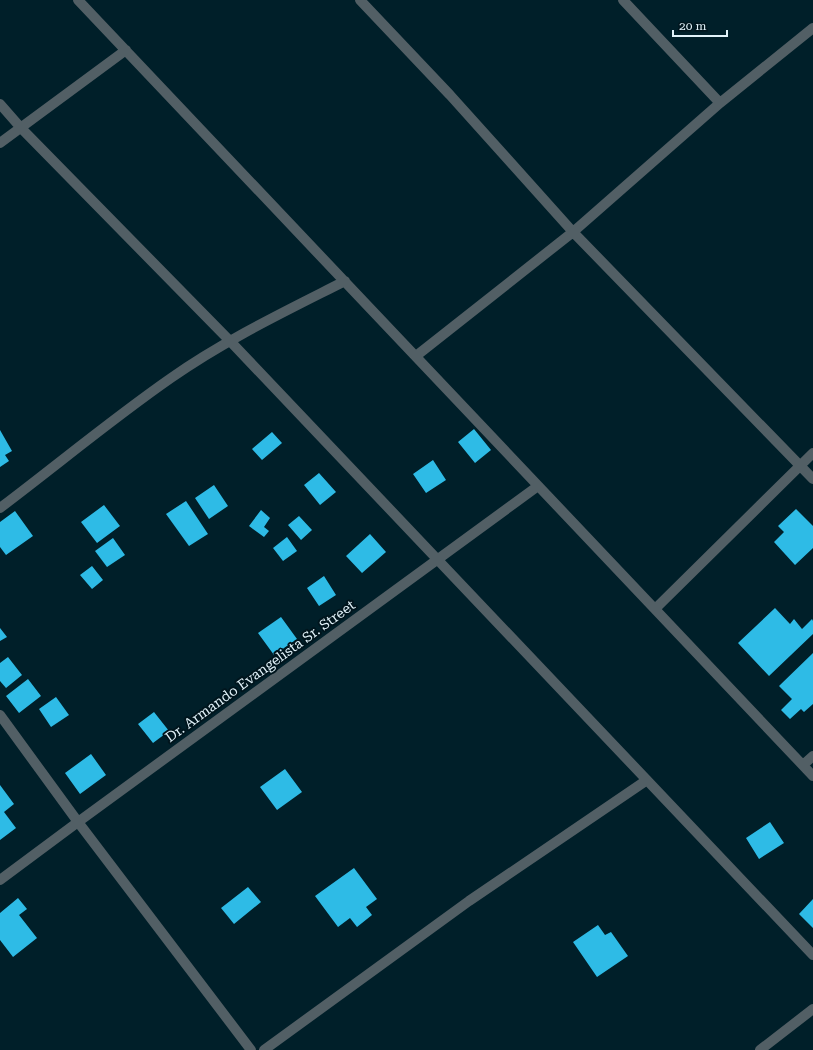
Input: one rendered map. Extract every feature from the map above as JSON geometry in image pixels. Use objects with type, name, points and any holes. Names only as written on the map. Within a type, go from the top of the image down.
[{"type":"street","points":[[78,0],[228,160],[656,608],[813,776]]},
{"type":"street","points":[[360,0],[450,95],[573,232],[813,478]]},
{"type":"street","points":[[623,0],[720,103]]},
{"type":"street","points":[[416,356],[573,232],[720,103],[813,28]]},
{"type":"street","points":[[0,144],[126,50]]},
{"type":"street","points":[[0,104],[21,128],[230,341],[813,955]]},
{"type":"street","points":[[0,508],[171,378],[230,341],[345,281]]},
{"type":"street","points":[[656,608],[813,453]]},
{"type":"street","name":"Dr. Armando Evangelista Sr. Street","points":[[0,880],[538,486]]},
{"type":"street","points":[[0,715],[78,822],[250,1050]]},
{"type":"street","points":[[803,765],[813,756]]},
{"type":"street","points":[[264,1050],[469,901],[647,780]]},
{"type":"street","points":[[760,1050],[813,1009]]},
{"type":"building","points":[[474,429],[491,450],[475,463],[458,442]]},
{"type":"building","points":[[0,430],[12,451],[5,455],[9,461],[0,467]]},
{"type":"building","points":[[272,432],[282,443],[262,460],[252,449]]},
{"type":"building","points":[[433,460],[446,480],[426,493],[413,474]]},
{"type":"building","points":[[319,473],[336,492],[320,505],[304,485]]},
{"type":"building","points":[[214,485],[228,506],[209,519],[195,498]]},
{"type":"building","points":[[186,501],[208,534],[189,546],[166,514]]},
{"type":"building","points":[[104,505],[120,526],[97,543],[81,522]]},
{"type":"building","points":[[796,509],[813,526],[813,548],[795,565],[774,542],[784,532],[778,526]]},
{"type":"building","points":[[261,510],[270,518],[264,527],[269,531],[264,537],[249,526]]},
{"type":"building","points":[[15,511],[33,536],[6,555],[0,547],[0,522]]},
{"type":"building","points":[[299,516],[312,530],[301,540],[288,525]]},
{"type":"building","points":[[370,534],[386,552],[362,573],[346,556]]},
{"type":"building","points":[[287,537],[297,551],[283,561],[273,548]]},
{"type":"building","points":[[113,538],[125,555],[107,567],[95,551]]},
{"type":"building","points":[[92,566],[103,580],[92,589],[80,575]]},
{"type":"building","points":[[324,576],[336,595],[319,606],[307,588]]},
{"type":"building","points":[[775,608],[790,624],[794,619],[802,629],[812,619],[813,634],[769,676],[738,643]]},
{"type":"building","points":[[281,617],[297,639],[274,655],[258,633]]},
{"type":"building","points":[[0,628],[7,637],[0,641]]},
{"type":"building","points":[[813,653],[813,704],[804,712],[801,709],[790,719],[781,710],[792,699],[779,686]]},
{"type":"building","points":[[8,657],[22,675],[6,688],[0,681],[0,663]]},
{"type":"building","points":[[28,679],[41,696],[19,713],[6,696]]},
{"type":"building","points":[[56,697],[69,715],[51,727],[39,709]]},
{"type":"building","points":[[154,712],[169,731],[153,743],[138,724]]},
{"type":"building","points":[[91,754],[106,775],[80,794],[65,773]]},
{"type":"building","points":[[285,769],[302,792],[277,810],[260,787]]},
{"type":"building","points":[[0,785],[14,804],[4,812],[16,828],[0,840]]},
{"type":"building","points":[[770,822],[784,843],[759,859],[746,838]]},
{"type":"building","points":[[354,868],[377,899],[366,907],[372,915],[357,927],[350,918],[338,927],[315,896]]},
{"type":"building","points":[[248,887],[261,902],[234,924],[221,908]]},
{"type":"building","points":[[18,898],[27,909],[19,915],[37,938],[13,957],[0,940],[0,913]]},
{"type":"building","points":[[813,899],[813,928],[799,914]]},
{"type":"building","points":[[598,925],[605,935],[611,932],[628,956],[597,977],[573,942]]}]
